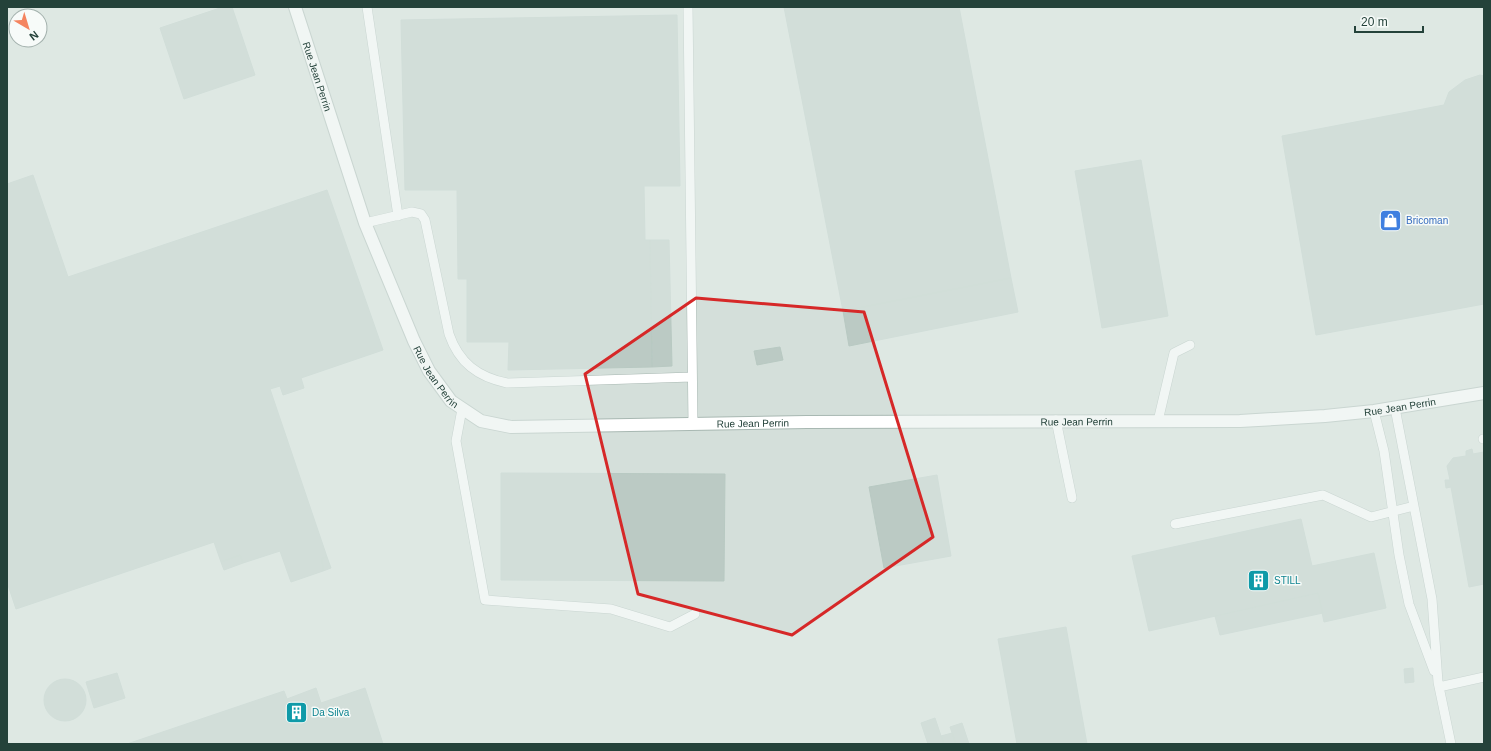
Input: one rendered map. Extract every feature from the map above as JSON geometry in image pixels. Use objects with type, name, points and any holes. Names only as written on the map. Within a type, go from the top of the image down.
[{"type":"street","name":"Rue Jean Perrin","points":[[295,7],[365,223],[414,341],[429,372],[451,401],[481,421],[511,427],[1056,420],[1240,421],[1325,416],[1374,411],[1484,393]]},
{"type":"lane","points":[[367,7],[398,216]]},
{"type":"lane","points":[[688,7],[693,424]]},
{"type":"lane","points":[[365,223],[412,212],[421,214],[425,220],[449,334],[454,348],[473,369],[488,379],[507,384],[692,377]]},
{"type":"lane","points":[[1158,421],[1174,353],[1190,345]]},
{"type":"lane","points":[[462,408],[456,441],[485,600],[611,609],[670,627],[695,614]]},
{"type":"lane","points":[[1395,408],[1432,599],[1439,685],[1451,744]]},
{"type":"lane","points":[[1374,411],[1384,451],[1398,555],[1409,604],[1439,685]]},
{"type":"lane","points":[[1056,420],[1072,498]]},
{"type":"lane","points":[[1175,524],[1323,495],[1371,516],[1414,506]]},
{"type":"lane","points":[[1439,685],[1484,677]]},
{"type":"highlighted area","points":[[696,298],[864,312],[933,537],[792,635],[638,594],[585,374]]},
{"type":"shaded area","points":[[7,7],[1484,7],[1484,744],[7,744]]},
{"type":"building","points":[[223,7],[232,7],[255,75],[184,99],[160,28]]},
{"type":"building","points":[[784,7],[959,7],[1011,278],[843,311]]},
{"type":"building","points":[[677,15],[680,186],[644,186],[645,240],[650,240],[652,367],[508,370],[509,342],[467,342],[467,279],[458,279],[457,190],[405,190],[401,20]]},
{"type":"building","name":"Bricoman","points":[[1480,75],[1484,76],[1484,304],[1316,335],[1282,136],[1444,105],[1449,92],[1465,80]]},
{"type":"building","points":[[1141,160],[1168,316],[1102,328],[1075,171]]},
{"type":"building","points":[[33,175],[68,277],[327,190],[383,350],[301,378],[304,388],[283,395],[280,386],[270,389],[327,557],[322,558],[323,571],[291,582],[280,551],[243,563],[240,555],[221,562],[214,542],[16,609],[7,582],[7,184]]},
{"type":"building","points":[[650,240],[669,240],[672,366],[652,367]]},
{"type":"building","points":[[1011,278],[1018,312],[849,346],[843,311]]},
{"type":"building","points":[[780,347],[783,360],[757,365],[754,351]]},
{"type":"building","points":[[1472,449],[1473,454],[1484,452],[1484,584],[1469,587],[1451,487],[1446,488],[1445,480],[1450,480],[1447,466],[1453,458],[1466,456],[1466,451]]},
{"type":"building","points":[[501,473],[725,474],[724,581],[501,580]]},
{"type":"building","points":[[937,475],[951,556],[884,568],[869,487]]},
{"type":"building","name":"STILL","points":[[1301,519],[1312,566],[1374,553],[1386,608],[1324,622],[1318,593],[1149,631],[1132,556]]},
{"type":"building","points":[[240,555],[243,563],[224,570],[221,562]]},
{"type":"building","points":[[327,557],[331,568],[323,571],[322,558]]},
{"type":"building","points":[[1318,593],[1323,613],[1220,635],[1215,616]]},
{"type":"building","points":[[1066,627],[1087,744],[1017,744],[998,639]]},
{"type":"building","points":[[1413,668],[1414,682],[1405,683],[1404,669]]},
{"type":"building","points":[[117,673],[125,698],[94,708],[86,682]]},
{"type":"building","points":[[61,679],[69,679],[77,682],[83,688],[86,700],[83,712],[77,718],[69,721],[61,721],[53,718],[47,712],[44,704],[44,696],[47,688],[53,682]]},
{"type":"building","name":"Da Silva","points":[[316,688],[321,703],[365,688],[383,744],[127,744],[284,691],[287,699]]},
{"type":"building","points":[[935,718],[944,744],[928,744],[921,723]]},
{"type":"building","points":[[962,723],[969,744],[956,744],[950,727]]},
{"type":"building","points":[[952,733],[956,744],[944,744],[941,736]]},
{"type":"place","name":"Bricoman","points":[[1390,220]]},
{"type":"place","name":"STILL","points":[[1259,580]]},
{"type":"place","name":"Da Silva","points":[[297,712]]}]
